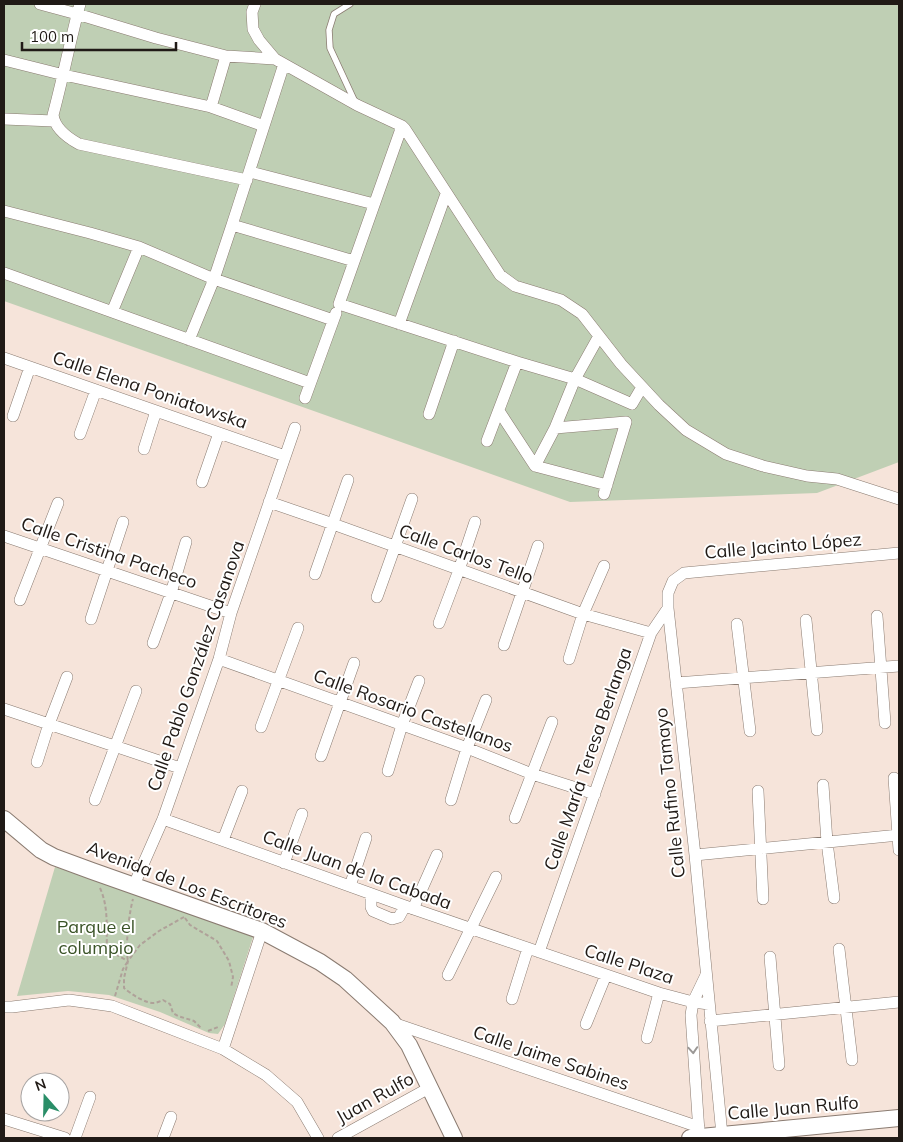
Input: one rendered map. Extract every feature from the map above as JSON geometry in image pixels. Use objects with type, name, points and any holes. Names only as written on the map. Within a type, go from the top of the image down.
[{"type":"main road","name":"Avenida de Los Escritores","points":[[4,819],[41,850],[54,857],[135,885],[185,911],[262,931],[320,962],[345,979],[392,1022],[409,1045],[454,1138]]},
{"type":"main road","name":"Calle Juan Rulfo","points":[[696,1134],[795,1134],[899,1118]]},
{"type":"street","points":[[40,4],[78,9],[156,38],[226,56],[280,62]]},
{"type":"street","points":[[256,4],[252,12],[253,29],[259,40],[280,62],[357,105],[402,126],[500,276],[515,286],[562,300],[582,314],[621,364],[659,405],[686,430],[726,454],[763,466],[807,476],[837,479],[899,499]]},
{"type":"street","points":[[78,9],[68,48],[64,75],[53,115],[54,121],[68,137],[79,144],[248,176],[374,204]]},
{"type":"street","points":[[211,107],[226,56]]},
{"type":"street","points":[[4,60],[211,107],[264,126]]},
{"type":"street","points":[[190,340],[214,279],[248,176],[264,126],[280,62]]},
{"type":"street","points":[[4,119],[54,121]]},
{"type":"street","points":[[305,398],[402,126]]},
{"type":"street","points":[[399,324],[446,194]]},
{"type":"street","points":[[4,211],[139,247],[214,279],[333,320]]},
{"type":"street","points":[[232,225],[354,261]]},
{"type":"street","points":[[112,312],[139,247]]},
{"type":"street","points":[[4,273],[310,383]]},
{"type":"street","points":[[339,304],[575,379],[632,404]]},
{"type":"street","points":[[535,466],[555,428],[575,379],[599,336]]},
{"type":"street","points":[[430,414],[454,342]]},
{"type":"street","name":"Calle Elena Poniatowska","points":[[4,358],[285,456]]},
{"type":"street","points":[[487,442],[517,362]]},
{"type":"street","points":[[13,416],[30,367]]},
{"type":"street","points":[[499,411],[535,466],[606,489],[632,404],[642,387]]},
{"type":"street","points":[[80,434],[96,390]]},
{"type":"street","points":[[144,449],[156,411]]},
{"type":"street","points":[[555,428],[626,422]]},
{"type":"street","name":"Calle Pablo González Casanova","points":[[135,885],[163,819],[219,659],[231,613],[295,428]]},
{"type":"street","points":[[202,482],[219,433]]},
{"type":"street","points":[[315,574],[348,480]]},
{"type":"street","points":[[377,597],[412,499]]},
{"type":"street","name":"Calle Carlos Tello","points":[[269,502],[583,614],[652,633]]},
{"type":"street","points":[[20,600],[58,503]]},
{"type":"street","points":[[91,619],[123,522]]},
{"type":"street","points":[[439,622],[475,522]]},
{"type":"street","name":"Calle Cristina Pacheco","points":[[4,536],[231,613]]},
{"type":"street","points":[[153,643],[171,593],[186,542]]},
{"type":"street","points":[[504,645],[538,546]]},
{"type":"street","name":"Calle Jacinto López","points":[[674,581],[684,573],[899,552]]},
{"type":"street","points":[[569,659],[583,614],[604,566]]},
{"type":"street","name":"Calle María Teresa Berlanga","points":[[512,999],[534,950],[595,794],[652,633],[668,608],[668,593],[674,581]]},
{"type":"street","name":"Calle Rufino Tamayo","points":[[668,608],[695,855],[722,1135]]},
{"type":"street","points":[[877,616],[885,724]]},
{"type":"street","points":[[806,620],[818,730]]},
{"type":"street","points":[[737,624],[750,731]]},
{"type":"street","points":[[261,727],[298,628]]},
{"type":"street","name":"Calle Rosario Castellanos","points":[[219,659],[467,748],[532,774],[595,794]]},
{"type":"street","points":[[321,756],[354,664]]},
{"type":"street","points":[[676,683],[899,666]]},
{"type":"street","points":[[38,762],[49,724],[67,677]]},
{"type":"street","points":[[388,771],[419,681]]},
{"type":"street","points":[[95,800],[136,691]]},
{"type":"street","points":[[451,800],[467,748],[486,700]]},
{"type":"street","points":[[4,709],[180,768]]},
{"type":"street","points":[[515,818],[552,722]]},
{"type":"street","points":[[894,778],[899,850]]},
{"type":"street","points":[[823,785],[827,842],[834,898]]},
{"type":"street","points":[[222,840],[242,791]]},
{"type":"street","points":[[758,791],[763,898]]},
{"type":"street","points":[[284,863],[302,814]]},
{"type":"street","name":"Calle Juan de la Cabada","points":[[163,819],[470,929],[534,950]]},
{"type":"street","points":[[695,855],[899,835]]},
{"type":"street","points":[[350,886],[366,838]]},
{"type":"street","points":[[371,894],[371,907],[373,911],[392,919],[398,917],[409,907],[437,855]]},
{"type":"street","points":[[448,975],[496,877]]},
{"type":"street","points":[[223,1049],[262,931]]},
{"type":"street","name":"Calle Plaza","points":[[534,950],[659,993],[709,1004]]},
{"type":"street","points":[[839,950],[852,1060]]},
{"type":"street","points":[[770,957],[779,1065]]},
{"type":"street","points":[[586,1024],[606,975]]},
{"type":"street","points":[[696,1134],[691,1015],[693,1002],[706,975]]},
{"type":"street","points":[[646,1038],[659,993]]},
{"type":"street","points":[[4,1007],[69,1000],[112,1006],[223,1049],[266,1075],[297,1102],[318,1138]]},
{"type":"street","points":[[710,1021],[899,1002]]},
{"type":"street","name":"Calle Jaime Sabines","points":[[392,1022],[696,1134]]},
{"type":"street","name":"Juan Rulfo","points":[[338,1138],[429,1088]]},
{"type":"street","points":[[75,1138],[90,1097]]},
{"type":"street","points":[[164,1138],[171,1117]]},
{"type":"street","points":[[4,1120],[65,1138]]},
{"type":"street","points":[[24,1138],[26,1126]]},
{"type":"lane","points":[[350,4],[334,14],[329,30],[330,48],[357,105]]},
{"type":"path","points":[[92,871],[104,897],[107,948],[128,961]]},
{"type":"path","points":[[135,885],[126,952],[128,961],[124,988],[146,1001],[155,1003],[163,1000],[170,1004],[173,1012],[178,1016],[194,1021],[204,1031],[218,1027]]},
{"type":"path","points":[[112,1006],[122,969],[140,945],[185,911],[190,925],[217,941],[229,961],[233,978],[230,992]]},
{"type":"green space","points":[[4,4],[899,4],[899,462],[817,493],[570,502],[4,301]]},
{"type":"green space","name":"Parque el columpio","points":[[55,867],[148,895],[253,937],[225,1024],[218,1034],[209,1033],[160,1012],[109,995],[68,991],[17,996]]}]
